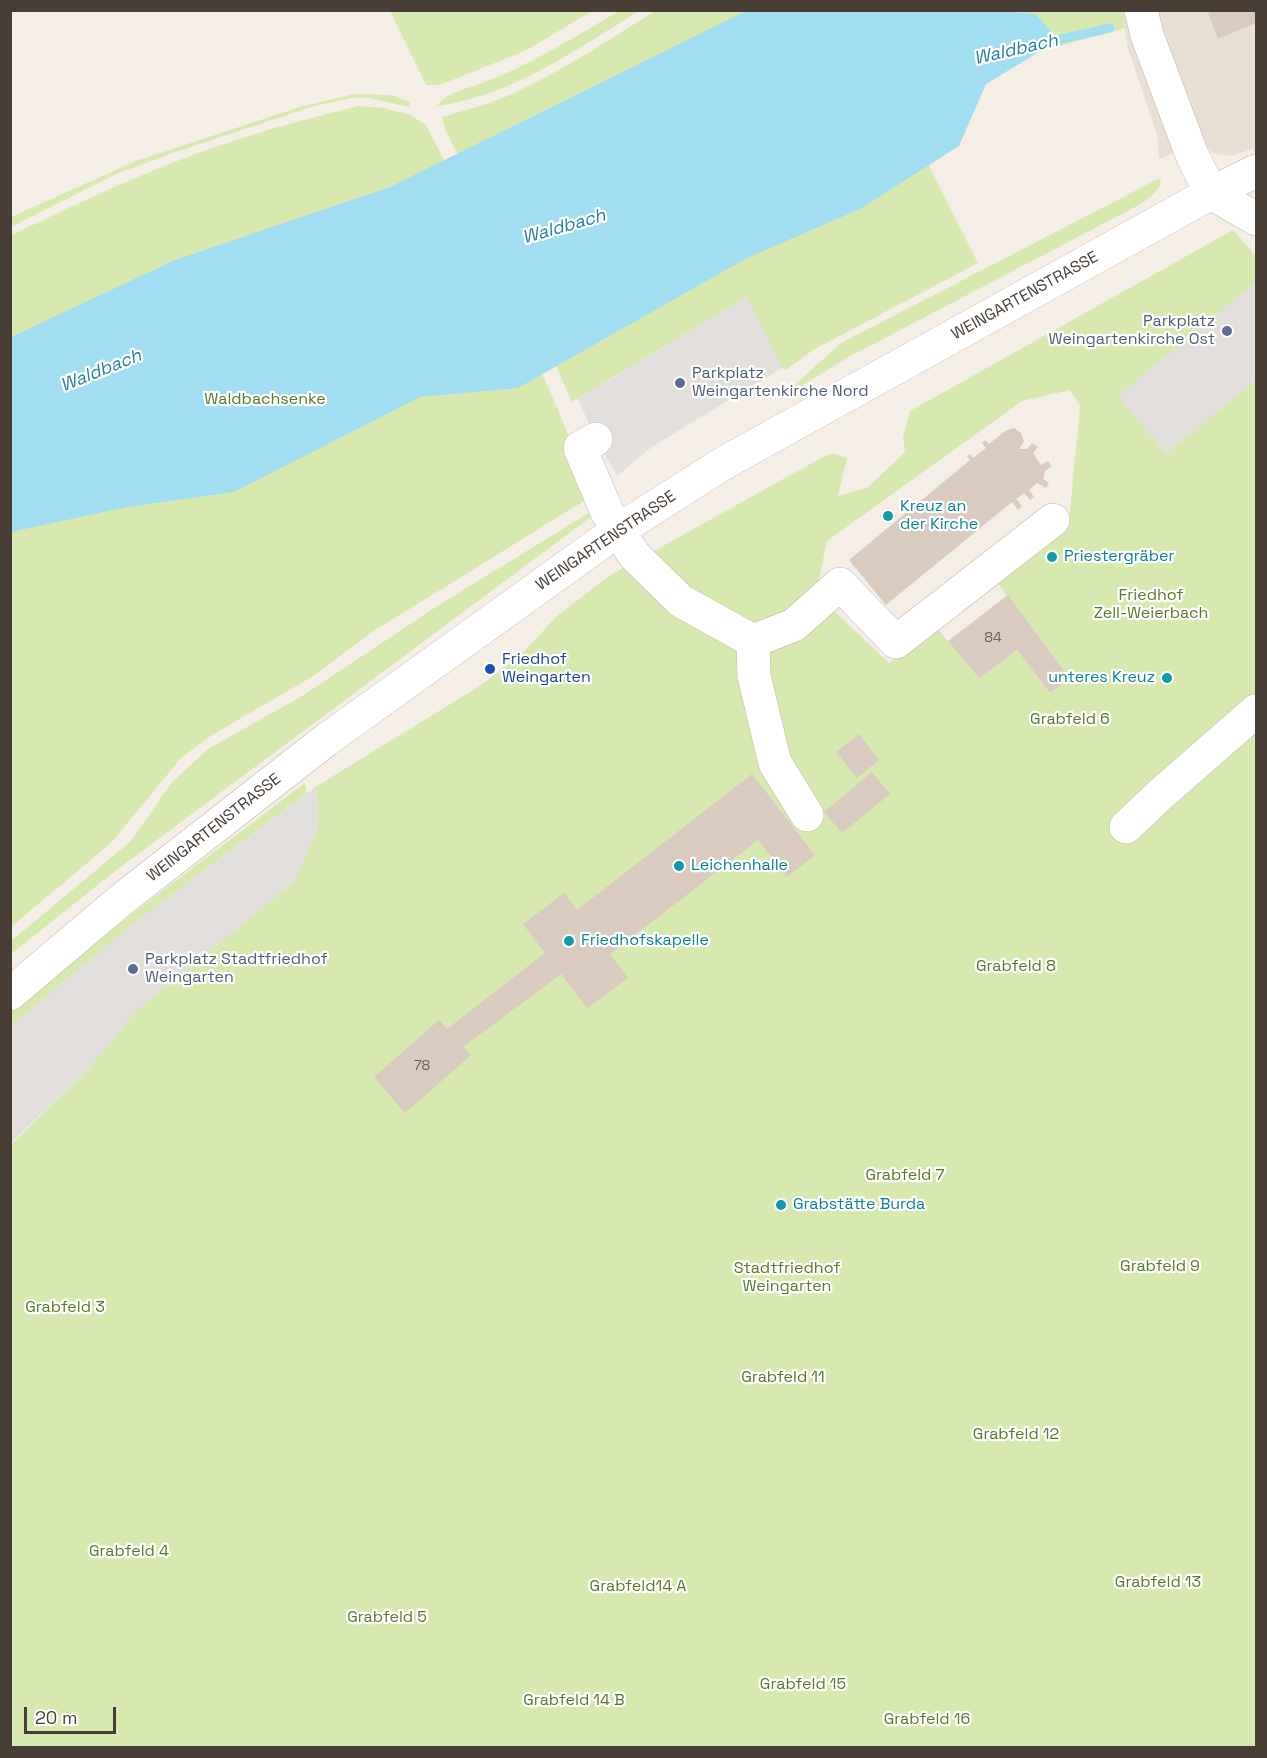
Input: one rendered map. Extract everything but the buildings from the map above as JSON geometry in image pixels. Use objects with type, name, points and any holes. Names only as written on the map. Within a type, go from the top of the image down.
[{"type":"street","points":[[1141,10],[1147,35],[1188,144],[1211,193],[1257,219]]},
{"type":"street","name":"WEINGARTENSTRASSE","points":[[10,994],[121,900],[326,740],[617,531],[724,463],[1211,193],[1257,171]]},
{"type":"street","points":[[596,439],[580,448],[607,512],[634,555],[681,602],[753,641],[794,625],[840,584],[896,642],[1053,520]]},
{"type":"street","points":[[753,641],[754,676],[776,763],[807,815]]},
{"type":"street","points":[[1126,827],[1257,711]]},
{"type":"shaded area","points":[[1122,11],[1256,11],[1256,156],[1252,149],[1231,156],[1212,153],[1203,140],[1159,159],[1157,134],[1128,49]]},
{"type":"shaded area","name":"Parkplatz Weingartenkirche Ost","points":[[1256,282],[1256,380],[1166,454],[1117,396]]},
{"type":"shaded area","name":"Parkplatz Weingartenkirche Nord","points":[[747,297],[782,368],[653,446],[617,476],[596,439],[578,399]]},
{"type":"shaded area","name":"Parkplatz Stadtfriedhof Weingarten","points":[[317,786],[318,828],[294,882],[136,1011],[93,1064],[11,1143],[11,1026],[129,927]]},
{"type":"green space","points":[[390,11],[592,11],[527,50],[440,85],[426,85]]},
{"type":"green space","points":[[619,11],[639,11],[568,55],[518,82],[465,101],[437,106],[460,90],[496,78],[532,61]]},
{"type":"green space","points":[[655,11],[1122,11],[1125,28],[945,78],[896,100],[978,263],[813,350],[786,370],[782,368],[747,297],[572,402],[487,214],[445,129],[442,117],[495,101],[531,85],[585,55]]},
{"type":"green space","points":[[354,94],[392,95],[410,102],[409,107],[369,98],[353,98],[314,106],[116,174],[11,227],[11,217],[136,161],[300,107]]},
{"type":"green space","name":"Waldbachsenke","points":[[358,106],[385,108],[410,115],[426,125],[478,226],[559,412],[592,496],[369,634],[315,675],[209,737],[181,758],[111,843],[11,927],[10,236],[118,185],[174,162],[262,132]]},
{"type":"green space","points":[[1158,179],[1161,180],[1156,192],[1139,205],[845,359],[800,387],[790,389],[841,343]]},
{"type":"green space","name":"Stadtfriedhof Weingarten","points":[[1233,230],[1256,256],[1256,282],[1118,396],[1166,454],[1256,380],[1256,1747],[11,1748],[11,1145],[93,1064],[136,1011],[294,882],[318,828],[317,786],[478,687],[520,656],[557,616],[609,576],[821,458],[833,453],[847,458],[838,496],[867,488],[905,452],[903,437],[910,411]],"holes":[[[1070,390],[1080,406],[1069,521],[995,580],[1070,679],[1050,693],[1017,650],[979,677],[936,627],[889,663],[816,594],[827,541],[1022,401]]]},
{"type":"green space","points":[[597,508],[599,511],[114,872],[11,954],[11,941],[131,841],[172,782],[208,749],[302,696],[442,603]]},
{"type":"green space","points":[[305,783],[307,793],[129,927],[11,1026],[11,1011],[136,911]]},
{"type":"water","points":[[986,10],[1035,14],[1059,40],[986,84],[959,146],[860,209],[747,258],[518,388],[420,397],[234,492],[127,507],[11,532],[11,337],[175,260],[390,187],[746,11]]},
{"type":"waterway","name":"Waldbach","points":[[1048,42],[1110,28]]},
{"type":"place","name":"Parkplatz Weingartenkirche Ost","points":[[1227,331]]},
{"type":"place","name":"Parkplatz Weingartenkirche Nord","points":[[680,383]]},
{"type":"place","name":"Kreuz an der Kirche","points":[[888,516]]},
{"type":"place","name":"Priestergräber","points":[[1052,557]]},
{"type":"place","name":"Friedhof Weingarten","points":[[490,669]]},
{"type":"place","name":"unteres Kreuz","points":[[1167,678]]},
{"type":"place","name":"Leichenhalle","points":[[679,866]]},
{"type":"place","name":"Friedhofskapelle","points":[[569,941]]},
{"type":"place","name":"Parkplatz Stadtfriedhof Weingarten","points":[[133,969]]},
{"type":"place","name":"Grabstätte Burda","points":[[781,1205]]},
{"type":"park label","name":"Friedhof Zell-Weierbach","points":[[1151,605]]},
{"type":"park label","name":"Grabfeld 6","points":[[1070,720]]},
{"type":"park label","name":"Grabfeld 8","points":[[1016,967]]},
{"type":"park label","name":"Grabfeld 7","points":[[905,1176]]},
{"type":"park label","name":"Grabfeld 9","points":[[1160,1267]]},
{"type":"park label","name":"Grabfeld 3","points":[[65,1308]]},
{"type":"park label","name":"Grabfeld 11","points":[[783,1378]]},
{"type":"park label","name":"Grabfeld 12","points":[[1016,1435]]},
{"type":"park label","name":"Grabfeld 4","points":[[129,1552]]},
{"type":"park label","name":"Grabfeld 13","points":[[1158,1583]]},
{"type":"park label","name":"Grabfeld14 A","points":[[638,1587]]},
{"type":"park label","name":"Grabfeld 5","points":[[387,1618]]},
{"type":"park label","name":"Grabfeld 15","points":[[803,1685]]},
{"type":"park label","name":"Grabfeld 14 B","points":[[574,1701]]},
{"type":"park label","name":"Grabfeld 16","points":[[927,1720]]}]
